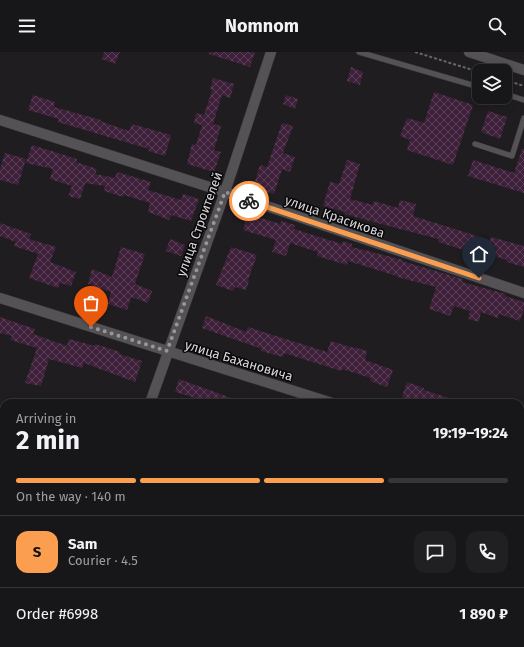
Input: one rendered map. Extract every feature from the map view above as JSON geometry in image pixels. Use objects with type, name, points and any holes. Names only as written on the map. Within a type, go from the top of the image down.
[{"type":"street","name":"улица Строителей","points":[[151,399],[167,351],[225,192],[271,52]]},
{"type":"street","points":[[469,52],[524,70]]},
{"type":"street","name":"улица Красикова","points":[[0,120],[225,192],[524,293]]},
{"type":"street","name":"улица Бахановича","points":[[0,298],[319,399]]},
{"type":"lane","points":[[359,52],[472,85]]},
{"type":"lane","points":[[512,96],[524,100]]},
{"type":"lane","points":[[475,144],[512,156],[524,118]]},
{"type":"path","points":[[415,52],[472,70]]},
{"type":"path","points":[[512,82],[524,86]]},
{"type":"building","points":[[104,52],[120,52],[115,64],[102,59]]},
{"type":"building","points":[[209,52],[255,52],[250,67],[209,54]]},
{"type":"building","points":[[351,67],[363,72],[360,85],[347,81]]},
{"type":"building","points":[[213,78],[234,84],[230,98],[222,95],[213,124],[221,126],[214,150],[221,152],[214,172],[187,164],[192,144],[196,145],[202,125],[194,123],[196,113],[204,115],[212,90],[210,89]]},
{"type":"building","points":[[434,92],[473,105],[453,165],[407,150],[410,140],[400,136],[407,118],[424,123]]},
{"type":"building","points":[[33,95],[55,102],[54,107],[101,120],[100,121],[129,131],[132,124],[171,135],[165,156],[148,151],[149,149],[58,122],[59,119],[28,110]]},
{"type":"building","points":[[286,95],[298,99],[295,109],[283,104]]},
{"type":"building","points":[[488,111],[507,117],[500,139],[481,132]]},
{"type":"building","points":[[282,123],[293,126],[283,153],[295,157],[290,172],[282,169],[274,194],[253,188],[260,165],[267,167]]},
{"type":"building","points":[[32,145],[77,159],[76,162],[97,169],[95,174],[115,178],[117,172],[151,182],[148,190],[181,200],[183,194],[199,199],[191,221],[171,215],[169,220],[148,212],[150,203],[104,191],[105,186],[85,183],[80,199],[68,196],[72,186],[50,179],[53,169],[26,163]]},
{"type":"building","points":[[522,149],[524,149],[524,193],[468,176],[473,160],[514,173]]},
{"type":"building","points":[[5,153],[26,159],[18,185],[0,180],[0,169]]},
{"type":"building","points":[[347,160],[360,164],[350,199],[373,205],[374,201],[398,208],[400,200],[416,204],[413,216],[490,240],[491,237],[524,246],[524,267],[478,251],[477,254],[438,242],[438,239],[345,214],[345,212],[323,206],[330,182],[339,184]]},
{"type":"building","points":[[248,214],[280,224],[281,221],[295,225],[294,229],[342,244],[343,241],[352,244],[352,247],[403,260],[402,261],[463,279],[462,282],[506,294],[505,296],[524,302],[524,309],[520,321],[499,314],[498,318],[481,312],[479,322],[468,319],[470,311],[454,306],[450,316],[429,309],[436,287],[397,277],[348,261],[347,265],[317,256],[318,252],[290,243],[286,256],[272,252],[276,240],[243,230]]},
{"type":"building","points":[[0,223],[31,234],[29,239],[56,247],[50,262],[76,272],[71,286],[60,283],[58,288],[29,278],[38,254],[14,246],[16,242],[0,236]]},
{"type":"building","points":[[170,239],[185,245],[181,256],[166,251]]},
{"type":"building","points":[[121,247],[145,254],[135,284],[152,291],[148,303],[131,297],[127,310],[108,304],[111,292],[88,284],[92,269],[112,277]]},
{"type":"building","points":[[231,247],[257,255],[246,290],[235,287],[233,291],[216,285]]},
{"type":"building","points":[[206,316],[246,332],[248,327],[327,352],[331,341],[354,347],[367,351],[365,360],[393,370],[387,387],[370,381],[371,378],[342,369],[341,371],[284,353],[283,357],[261,351],[262,349],[202,328]]},
{"type":"building","points":[[0,317],[35,329],[33,334],[67,346],[69,339],[95,346],[95,344],[120,352],[119,354],[142,361],[135,382],[84,363],[82,368],[49,359],[41,386],[25,383],[37,348],[10,340],[12,336],[0,333]]},
{"type":"building","points":[[179,379],[234,399],[199,399],[175,392]]},
{"type":"building","points":[[407,382],[424,388],[424,390],[452,399],[409,399],[402,397]]},
{"type":"way so far","points":[[91,327],[167,351],[225,192],[249,201]]},
{"type":"route","points":[[249,201],[479,278]]}]
